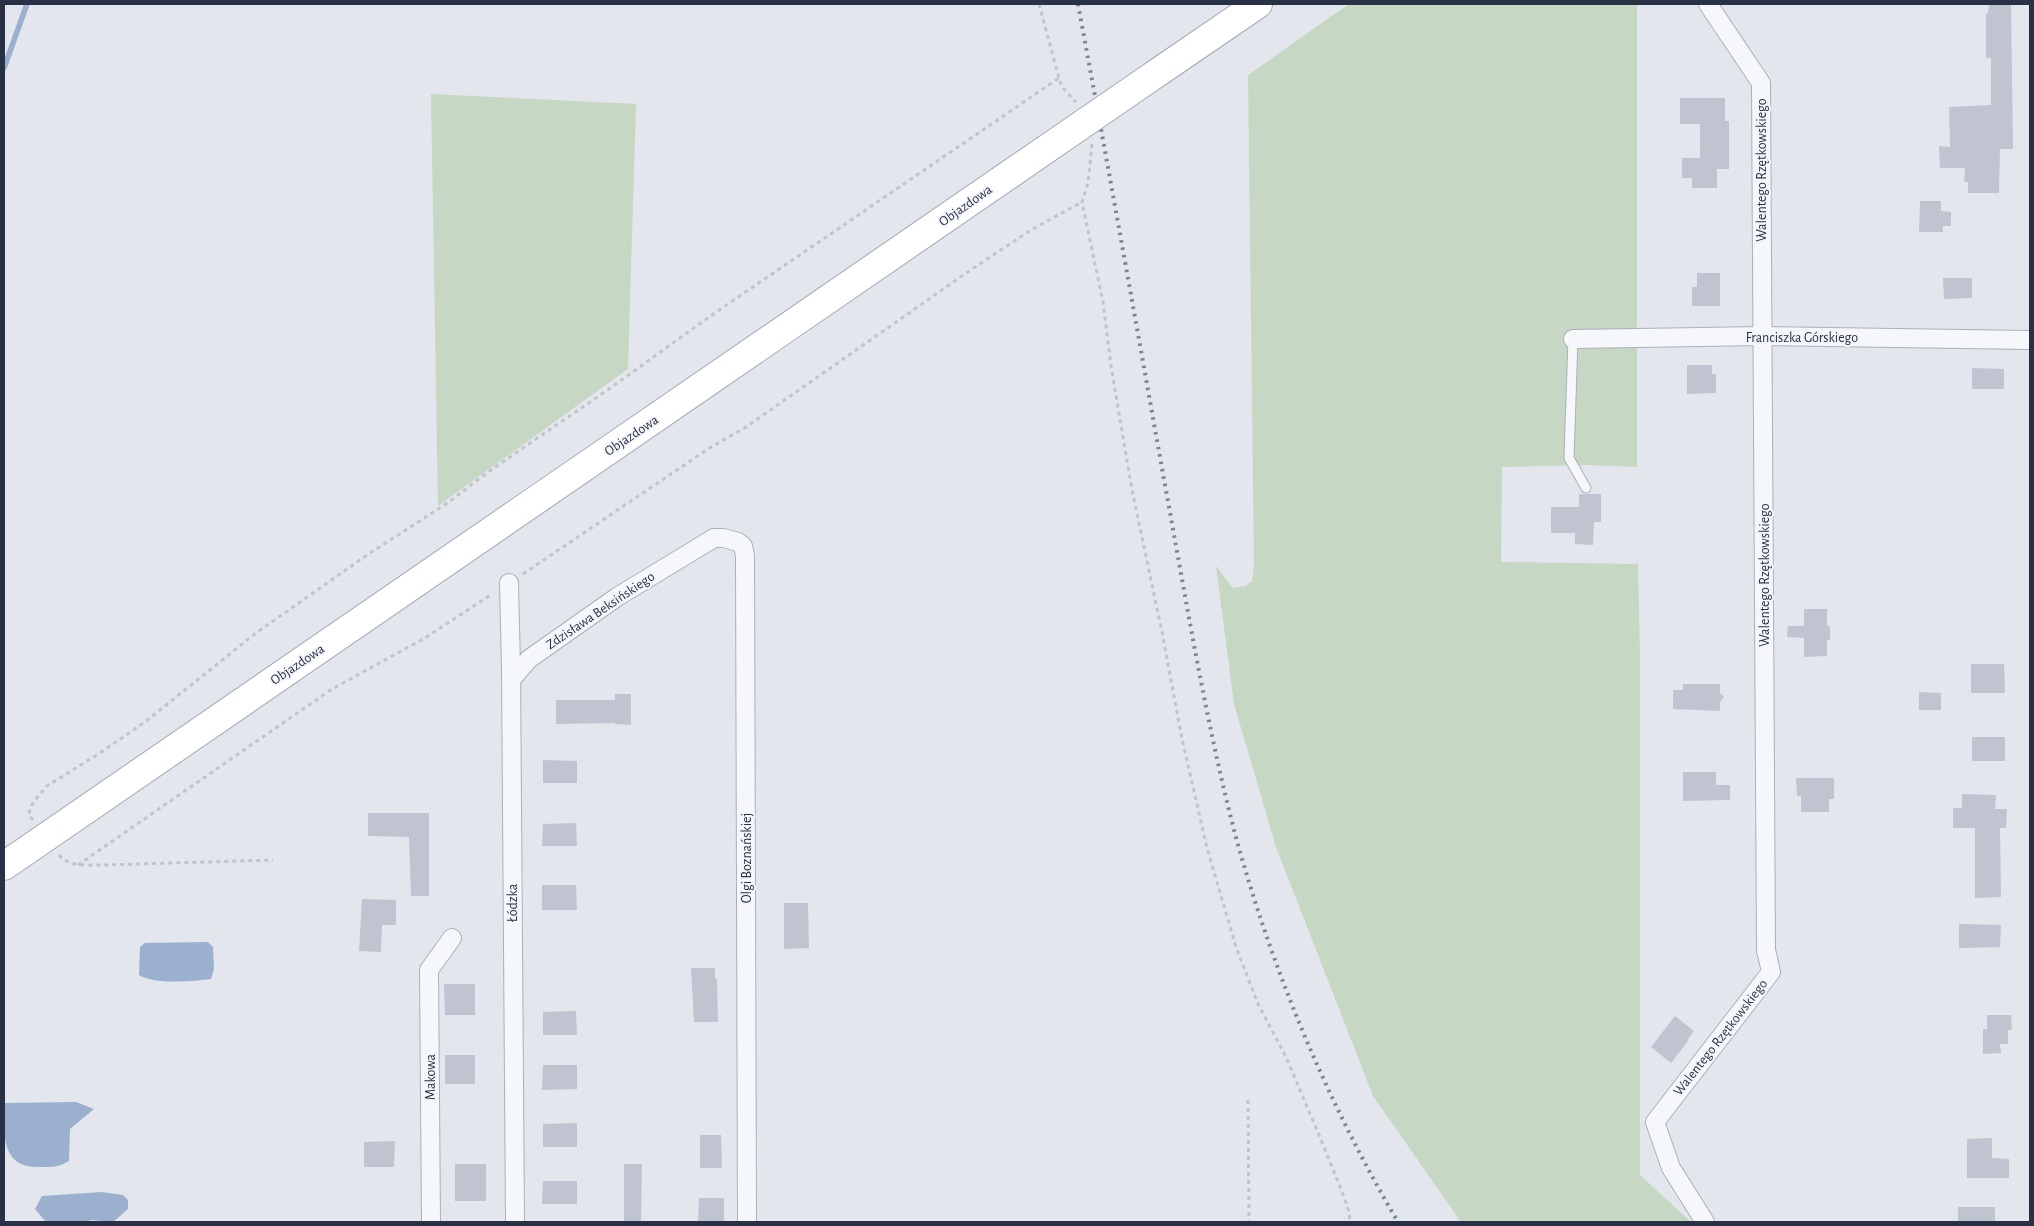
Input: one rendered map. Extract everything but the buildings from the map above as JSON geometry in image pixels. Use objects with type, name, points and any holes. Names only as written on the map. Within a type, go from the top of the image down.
[{"type":"main road","name":"Objazdowa","points":[[4,866],[1258,4]]},
{"type":"street","name":"Walentego Rzętkowskiego","points":[[1705,1222],[1670,1168],[1655,1122],[1771,972],[1766,950],[1760,83],[1708,4]]},
{"type":"street","name":"Franciszka Górskiego","points":[[1573,339],[1763,336],[2030,340]]},
{"type":"street","name":"Olgi Boznańskiej","points":[[696,548],[714,538],[724,538],[738,542],[743,546],[745,556],[747,1222]]},
{"type":"street","name":"Zdzisława Beksińskiego","points":[[511,680],[529,659],[617,597],[696,548]]},
{"type":"street","name":"Łódzka","points":[[509,583],[515,1222]]},
{"type":"street","name":"Makowa","points":[[430,1222],[429,970],[452,938]]},
{"type":"lane","points":[[1573,339],[1569,458],[1586,488]]},
{"type":"path","points":[[1039,4],[1062,87],[1078,104]]},
{"type":"path","points":[[273,860],[78,864],[61,859],[29,815],[30,808],[47,786],[145,722],[256,633],[449,502],[488,472],[609,389],[709,317],[1059,78]]},
{"type":"path","points":[[1092,138],[1088,182],[1082,202],[1103,302],[1110,366],[1132,490],[1182,738],[1207,848],[1239,955],[1258,1004],[1301,1090],[1305,1104],[1344,1197],[1350,1222]]},
{"type":"path","points":[[78,864],[332,689],[425,638],[693,460],[746,427],[1016,240],[1082,202]]},
{"type":"path","points":[[1248,1100],[1249,1222]]},
{"type":"green space","points":[[1349,4],[1637,4],[1637,467],[1586,465],[1502,467],[1501,562],[1638,564],[1640,656],[1640,1175],[1691,1222],[1461,1222],[1373,1096],[1276,847],[1234,704],[1216,566],[1233,588],[1245,586],[1252,581],[1254,565],[1248,75]]},
{"type":"green space","points":[[431,94],[636,104],[628,369],[438,506]]},
{"type":"water","points":[[208,942],[213,947],[214,969],[211,979],[164,981],[139,975],[140,947],[145,943]]},
{"type":"water","points":[[76,1102],[94,1109],[70,1129],[69,1161],[54,1167],[26,1166],[17,1162],[7,1147],[4,1126],[4,1103]]},
{"type":"water","points":[[102,1192],[123,1195],[128,1200],[128,1209],[113,1222],[91,1220],[87,1222],[46,1222],[35,1209],[42,1196]]},
{"type":"waterway","points":[[4,68],[27,4]]},
{"type":"railway","points":[[1078,4],[1196,653],[1213,742],[1234,830],[1265,932],[1303,1032],[1347,1129],[1398,1222]]}]
